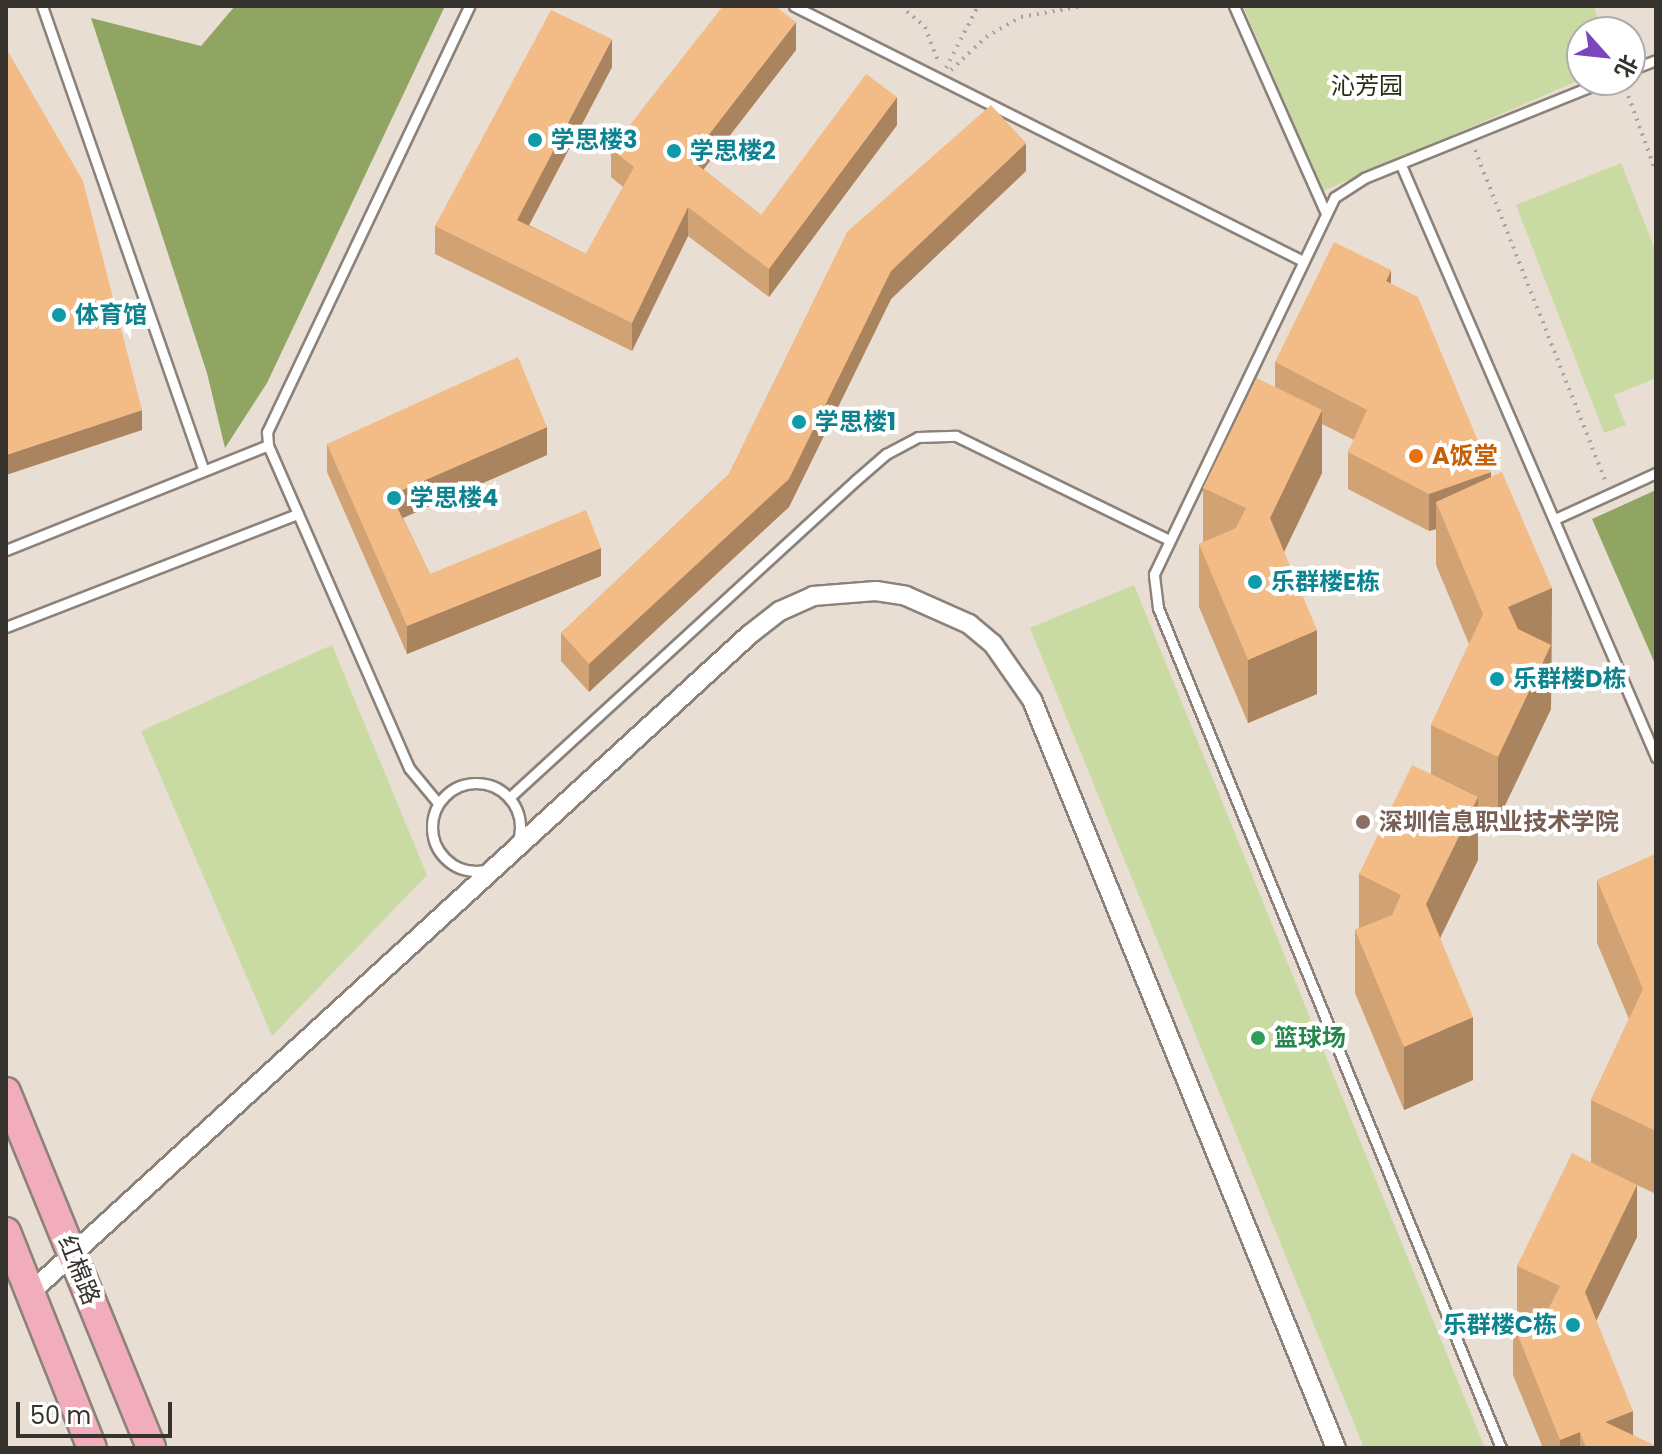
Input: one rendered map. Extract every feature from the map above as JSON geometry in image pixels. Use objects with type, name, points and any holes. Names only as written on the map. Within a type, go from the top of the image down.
[{"type":"main road","name":"红棉路","points":[[6,1092],[151,1448]]},
{"type":"main road","points":[[6,1232],[92,1448]]},
{"type":"street","points":[[30,1293],[780,611],[813,596],[876,591],[906,596],[969,624],[1012,667],[1032,700],[1336,1448]]},
{"type":"lane","points":[[42,6],[204,471]]},
{"type":"lane","points":[[438,803],[409,768],[268,445],[270,419],[469,6]]},
{"type":"lane","points":[[794,6],[1301,260]]},
{"type":"lane","points":[[1234,6],[1325,211]]},
{"type":"lane","points":[[1501,1448],[1158,608],[1154,574],[1167,539],[1325,211],[1348,187],[1568,96]]},
{"type":"lane","points":[[1401,165],[1656,757]]},
{"type":"lane","points":[[510,797],[856,480],[886,454],[918,437],[936,433],[966,440],[1167,539]]},
{"type":"lane","points":[[6,550],[268,445]]},
{"type":"lane","points":[[1555,519],[1656,473]]},
{"type":"lane","points":[[6,627],[298,514]]},
{"type":"lane","points":[[472,782],[486,783],[510,797],[517,809],[519,837],[505,861],[479,871],[452,865],[434,844],[432,816],[447,792],[472,782]]},
{"type":"path","points":[[901,6],[925,27],[941,79]]},
{"type":"path","points":[[941,79],[978,6]]},
{"type":"path","points":[[941,79],[986,37],[1021,17],[1083,6]]},
{"type":"path","points":[[1628,96],[1656,172]]},
{"type":"path","points":[[1470,136],[1611,494]]},
{"type":"green space","points":[[235,6],[445,6],[267,383],[225,448],[207,373],[91,18],[201,46]]},
{"type":"green space","name":"沁芳园","points":[[1593,6],[1597,16],[1566,16],[1566,86],[1323,191],[1244,8]]},
{"type":"green space","points":[[1621,163],[1656,252],[1656,378],[1614,395],[1626,425],[1604,433],[1516,205]]},
{"type":"green space","points":[[1656,490],[1656,666],[1592,519]]},
{"type":"green space","name":"篮球场","points":[[1134,585],[1485,1448],[1364,1448],[1030,628]]},
{"type":"green space","points":[[332,645],[427,875],[272,1036],[141,731]]},
{"type":"building","points":[[723,6],[775,6],[796,22],[690,159],[761,215],[866,74],[897,97],[769,269],[688,207],[632,323],[435,226],[551,10],[612,39],[517,220],[586,254],[634,167],[611,149]]},
{"type":"building","name":"体育馆","points":[[6,48],[83,181],[142,410],[6,455]]},
{"type":"building","name":"学思楼1","points":[[991,105],[1026,143],[891,271],[789,479],[589,664],[561,633],[729,474],[848,231]]},
{"type":"building","points":[[1334,242],[1391,270],[1386,281],[1418,297],[1491,472],[1429,494],[1348,452],[1367,410],[1275,362]]},
{"type":"building","points":[[518,357],[547,427],[391,495],[430,574],[586,510],[601,548],[407,626],[327,444]]},
{"type":"building","points":[[1257,378],[1322,410],[1270,518],[1317,630],[1248,660],[1199,544],[1236,528],[1246,508],[1203,488]]},
{"type":"building","points":[[1502,472],[1552,588],[1508,607],[1518,629],[1551,645],[1498,757],[1431,725],[1483,614],[1436,502]]},
{"type":"building","points":[[1412,765],[1478,797],[1426,904],[1473,1017],[1404,1047],[1355,930],[1392,915],[1401,895],[1359,874]]},
{"type":"building","points":[[1656,854],[1656,1131],[1591,1100],[1643,989],[1597,880]]},
{"type":"building","points":[[1572,1153],[1637,1185],[1585,1292],[1633,1411],[1605,1422],[1656,1448],[1586,1448],[1580,1432],[1560,1440],[1513,1323],[1549,1308],[1560,1286],[1517,1266]]},
{"type":"place","name":"学思楼3","points":[[535,140]]},
{"type":"place","name":"学思楼2","points":[[674,151]]},
{"type":"place","name":"体育馆","points":[[59,315]]},
{"type":"place","name":"学思楼1","points":[[799,422]]},
{"type":"place","name":"A饭堂","points":[[1416,456]]},
{"type":"place","name":"学思楼4","points":[[394,498]]},
{"type":"place","name":"乐群楼E栋","points":[[1255,582]]},
{"type":"place","name":"乐群楼D栋","points":[[1497,679]]},
{"type":"place","name":"深圳信息职业技术学院","points":[[1363,822]]},
{"type":"place","name":"篮球场","points":[[1258,1038]]},
{"type":"place","name":"乐群楼C栋","points":[[1573,1325]]}]
